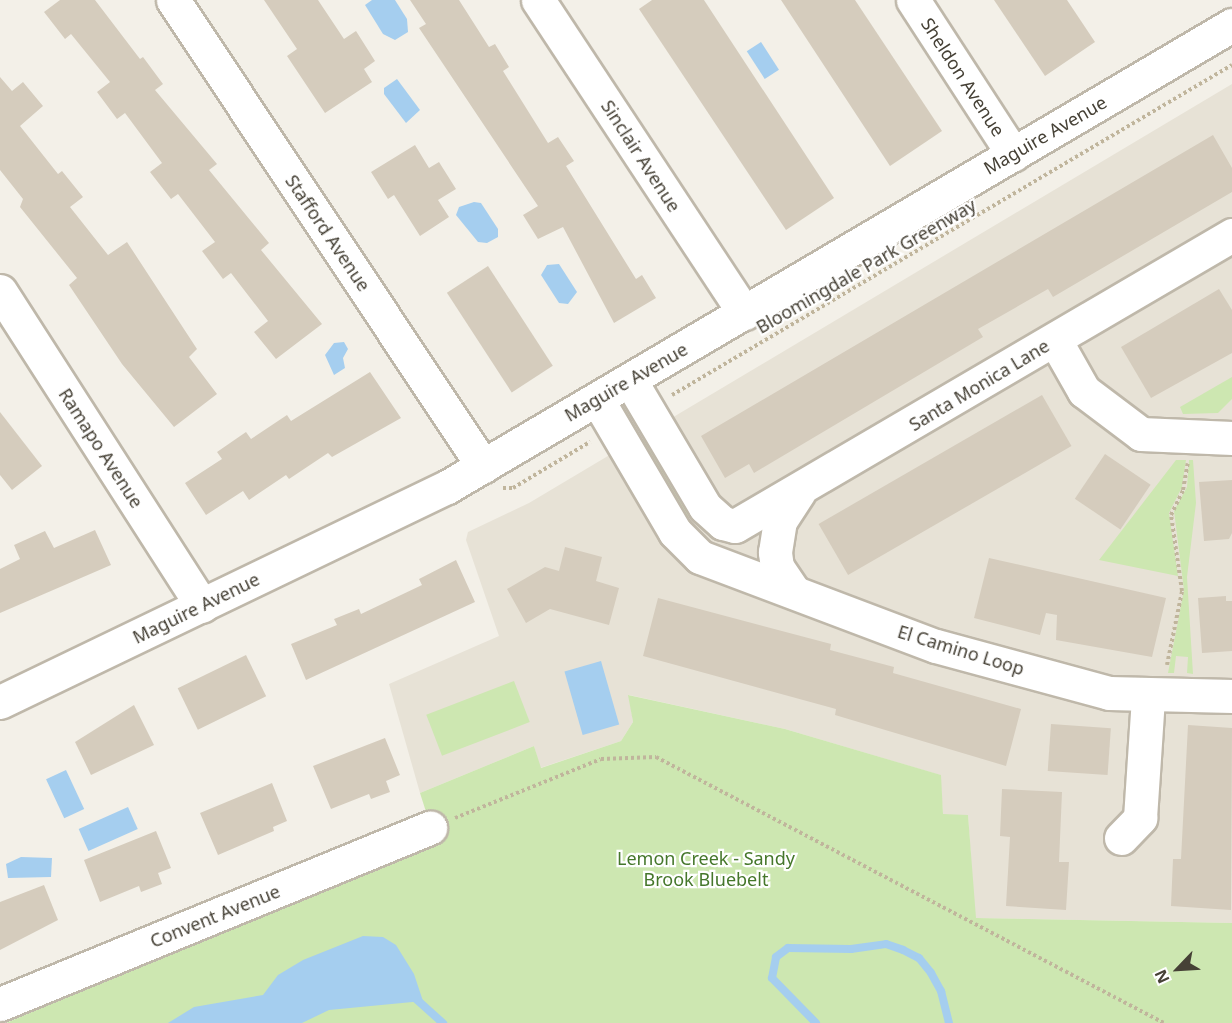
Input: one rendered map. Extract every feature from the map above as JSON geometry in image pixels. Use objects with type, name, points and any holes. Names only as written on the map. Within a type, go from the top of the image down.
[{"type":"street","name":"Stafford Avenue","points":[[173,0],[494,478]]},
{"type":"street","name":"Sinclair Avenue","points":[[538,0],[744,313]]},
{"type":"street","name":"Sheldon Avenue","points":[[913,0],[1013,154]]},
{"type":"street","name":"Maguire Avenue","points":[[0,702],[202,606],[494,478],[597,399],[1232,25]]},
{"type":"street","name":"Santa Monica Lane","points":[[723,523],[746,522],[1232,236]]},
{"type":"street","name":"Ramapo Avenue","points":[[0,291],[202,606]]},
{"type":"street","points":[[1055,340],[1084,391],[1141,434],[1232,438]]},
{"type":"street","points":[[597,399],[675,532],[700,557],[723,523],[705,507],[630,380]]},
{"type":"street","points":[[794,592],[777,567],[775,552],[780,520],[799,492]]},
{"type":"street","name":"El Camino Loop","points":[[700,557],[936,646],[1109,693],[1157,686],[1232,696]]},
{"type":"street","points":[[1121,838],[1140,818],[1157,686]]},
{"type":"street","name":"Convent Avenue","points":[[0,1004],[430,828]]},
{"type":"path","name":"Bloomingdale Park Greenway","points":[[668,397],[1232,65]]},
{"type":"path","points":[[494,478],[595,439]]},
{"type":"path","points":[[1157,686],[1182,591],[1171,514],[1186,482],[1188,458]]},
{"type":"path","points":[[430,828],[601,759],[656,757],[1164,1023]]},
{"type":"shaded area","points":[[1232,84],[1232,923],[975,918],[968,816],[943,815],[940,775],[785,729],[629,695],[633,722],[621,741],[540,768],[534,746],[420,793],[389,684],[499,636],[466,540],[468,532],[529,503]]},
{"type":"green space","points":[[1232,377],[1232,399],[1218,413],[1183,414],[1180,407]]},
{"type":"green space","points":[[643,433],[697,517],[686,516],[643,441]]},
{"type":"green space","points":[[1176,460],[1186,460],[1182,487],[1169,513],[1178,576],[1099,560]]},
{"type":"green space","points":[[1189,460],[1193,460],[1196,503],[1187,577],[1193,674],[1187,673],[1188,657],[1176,656],[1174,673],[1168,673],[1184,590],[1174,511],[1187,487]]},
{"type":"green space","points":[[514,681],[530,722],[442,756],[426,715]]},
{"type":"green space","name":"Lemon Creek - Sandy Brook Bluebelt","points":[[628,695],[785,729],[941,775],[943,814],[968,815],[976,918],[1232,923],[1232,1023],[6,1023],[435,840],[420,793],[534,746],[541,768],[621,741],[633,722]]},
{"type":"water","points":[[372,0],[395,0],[407,19],[408,32],[395,40],[383,34],[365,5]]},
{"type":"water","points":[[761,42],[779,70],[765,79],[747,51]]},
{"type":"water","points":[[397,79],[420,110],[406,123],[384,94],[384,88]]},
{"type":"water","points":[[474,202],[481,203],[498,229],[498,237],[487,243],[478,242],[456,215],[459,207]]},
{"type":"water","points":[[559,264],[577,292],[568,304],[559,303],[541,275],[547,265]]},
{"type":"water","points":[[344,342],[348,349],[343,358],[345,368],[334,375],[325,355],[334,343]]},
{"type":"water","points":[[601,661],[619,724],[583,735],[564,671]]},
{"type":"water","points":[[66,770],[84,809],[64,818],[46,779]]},
{"type":"water","points":[[128,807],[138,829],[88,851],[79,829]]},
{"type":"water","points":[[21,857],[52,858],[51,877],[8,878],[6,864]]},
{"type":"water","points":[[363,936],[383,937],[396,945],[414,974],[423,1001],[329,1010],[302,1023],[168,1023],[194,1007],[263,995],[278,975],[303,960]]},
{"type":"building","points":[[60,0],[95,0],[140,59],[143,57],[163,84],[155,90],[217,164],[209,170],[269,243],[261,250],[322,324],[276,359],[254,332],[268,321],[231,273],[223,279],[202,251],[215,242],[178,194],[171,199],[150,172],[162,163],[125,113],[117,119],[97,92],[110,82],[71,34],[65,39],[44,12]]},
{"type":"building","points":[[264,0],[318,0],[344,39],[356,31],[375,61],[364,69],[372,82],[325,113],[287,56],[297,49]]},
{"type":"building","points":[[410,0],[459,0],[489,47],[495,44],[509,67],[503,71],[548,143],[558,137],[574,161],[566,166],[636,279],[642,275],[656,298],[614,323],[563,227],[538,239],[523,215],[538,206],[419,28],[426,24]]},
{"type":"building","points":[[652,0],[704,0],[834,198],[786,230],[639,9]]},
{"type":"building","points":[[781,0],[855,0],[942,131],[890,166]]},
{"type":"building","points":[[994,0],[1067,0],[1095,42],[1045,76]]},
{"type":"building","points":[[0,77],[12,91],[23,82],[43,106],[20,126],[58,174],[62,171],[83,197],[70,207],[108,255],[127,242],[197,349],[189,357],[217,394],[174,427],[122,364],[69,285],[77,278],[20,207],[23,199],[0,170]]},
{"type":"building","points":[[1213,135],[1232,168],[1232,192],[1053,297],[1048,289],[978,329],[983,337],[754,473],[749,464],[725,478],[701,436]]},
{"type":"building","points":[[415,145],[429,168],[439,162],[456,189],[438,200],[449,217],[420,236],[394,195],[388,199],[371,172]]},
{"type":"building","points":[[488,266],[553,366],[512,392],[447,293]]},
{"type":"building","points":[[1219,289],[1232,310],[1232,353],[1151,398],[1121,347]]},
{"type":"building","points":[[370,372],[401,418],[332,457],[328,453],[289,479],[286,475],[249,500],[243,491],[206,515],[185,483],[222,459],[217,452],[246,432],[251,439],[287,415],[291,421]]},
{"type":"building","points":[[1042,395],[1072,446],[848,575],[819,524]]},
{"type":"building","points":[[0,412],[42,466],[12,490],[0,475]]},
{"type":"building","points":[[1105,454],[1151,485],[1120,530],[1075,499]]},
{"type":"building","points":[[1232,480],[1232,533],[1229,539],[1204,541],[1199,482]]},
{"type":"building","points":[[95,530],[111,565],[0,613],[0,569],[20,559],[14,545],[45,531],[54,548]]},
{"type":"building","points":[[565,547],[602,557],[596,581],[619,588],[609,625],[550,609],[526,623],[507,589],[545,567],[559,571]]},
{"type":"building","points":[[989,558],[1166,598],[1152,657],[1056,640],[1057,615],[1046,613],[1040,635],[974,618]]},
{"type":"building","points":[[456,560],[475,602],[306,680],[291,644],[337,625],[334,619],[359,609],[361,614],[422,585],[419,579]]},
{"type":"building","points":[[1226,596],[1226,601],[1232,601],[1232,651],[1202,653],[1198,598]]},
{"type":"building","points":[[658,598],[831,644],[830,650],[894,667],[893,673],[1021,709],[1006,766],[835,715],[836,709],[643,656]]},
{"type":"building","points":[[246,655],[266,696],[198,730],[178,688]]},
{"type":"building","points":[[134,705],[154,745],[91,775],[75,742]]},
{"type":"building","points":[[1051,724],[1111,728],[1108,775],[1048,771]]},
{"type":"building","points":[[1188,725],[1232,728],[1231,910],[1171,906],[1173,859],[1181,859]]},
{"type":"building","points":[[385,738],[400,775],[386,781],[390,792],[371,799],[369,794],[331,809],[313,766]]},
{"type":"building","points":[[272,783],[287,821],[273,827],[274,831],[218,855],[200,813]]},
{"type":"building","points":[[1002,789],[1062,792],[1059,862],[1069,862],[1066,910],[1006,906],[1010,837],[1000,836]]},
{"type":"building","points":[[156,831],[171,868],[158,873],[162,884],[141,892],[139,886],[100,902],[84,860]]},
{"type":"building","points":[[44,885],[58,920],[0,950],[0,902]]},
{"type":"waterway","points":[[816,1023],[772,978],[776,957],[788,948],[851,949],[886,944],[903,950],[919,958],[931,973],[941,991],[949,1023]]},
{"type":"waterway","points":[[415,998],[443,1023]]}]
